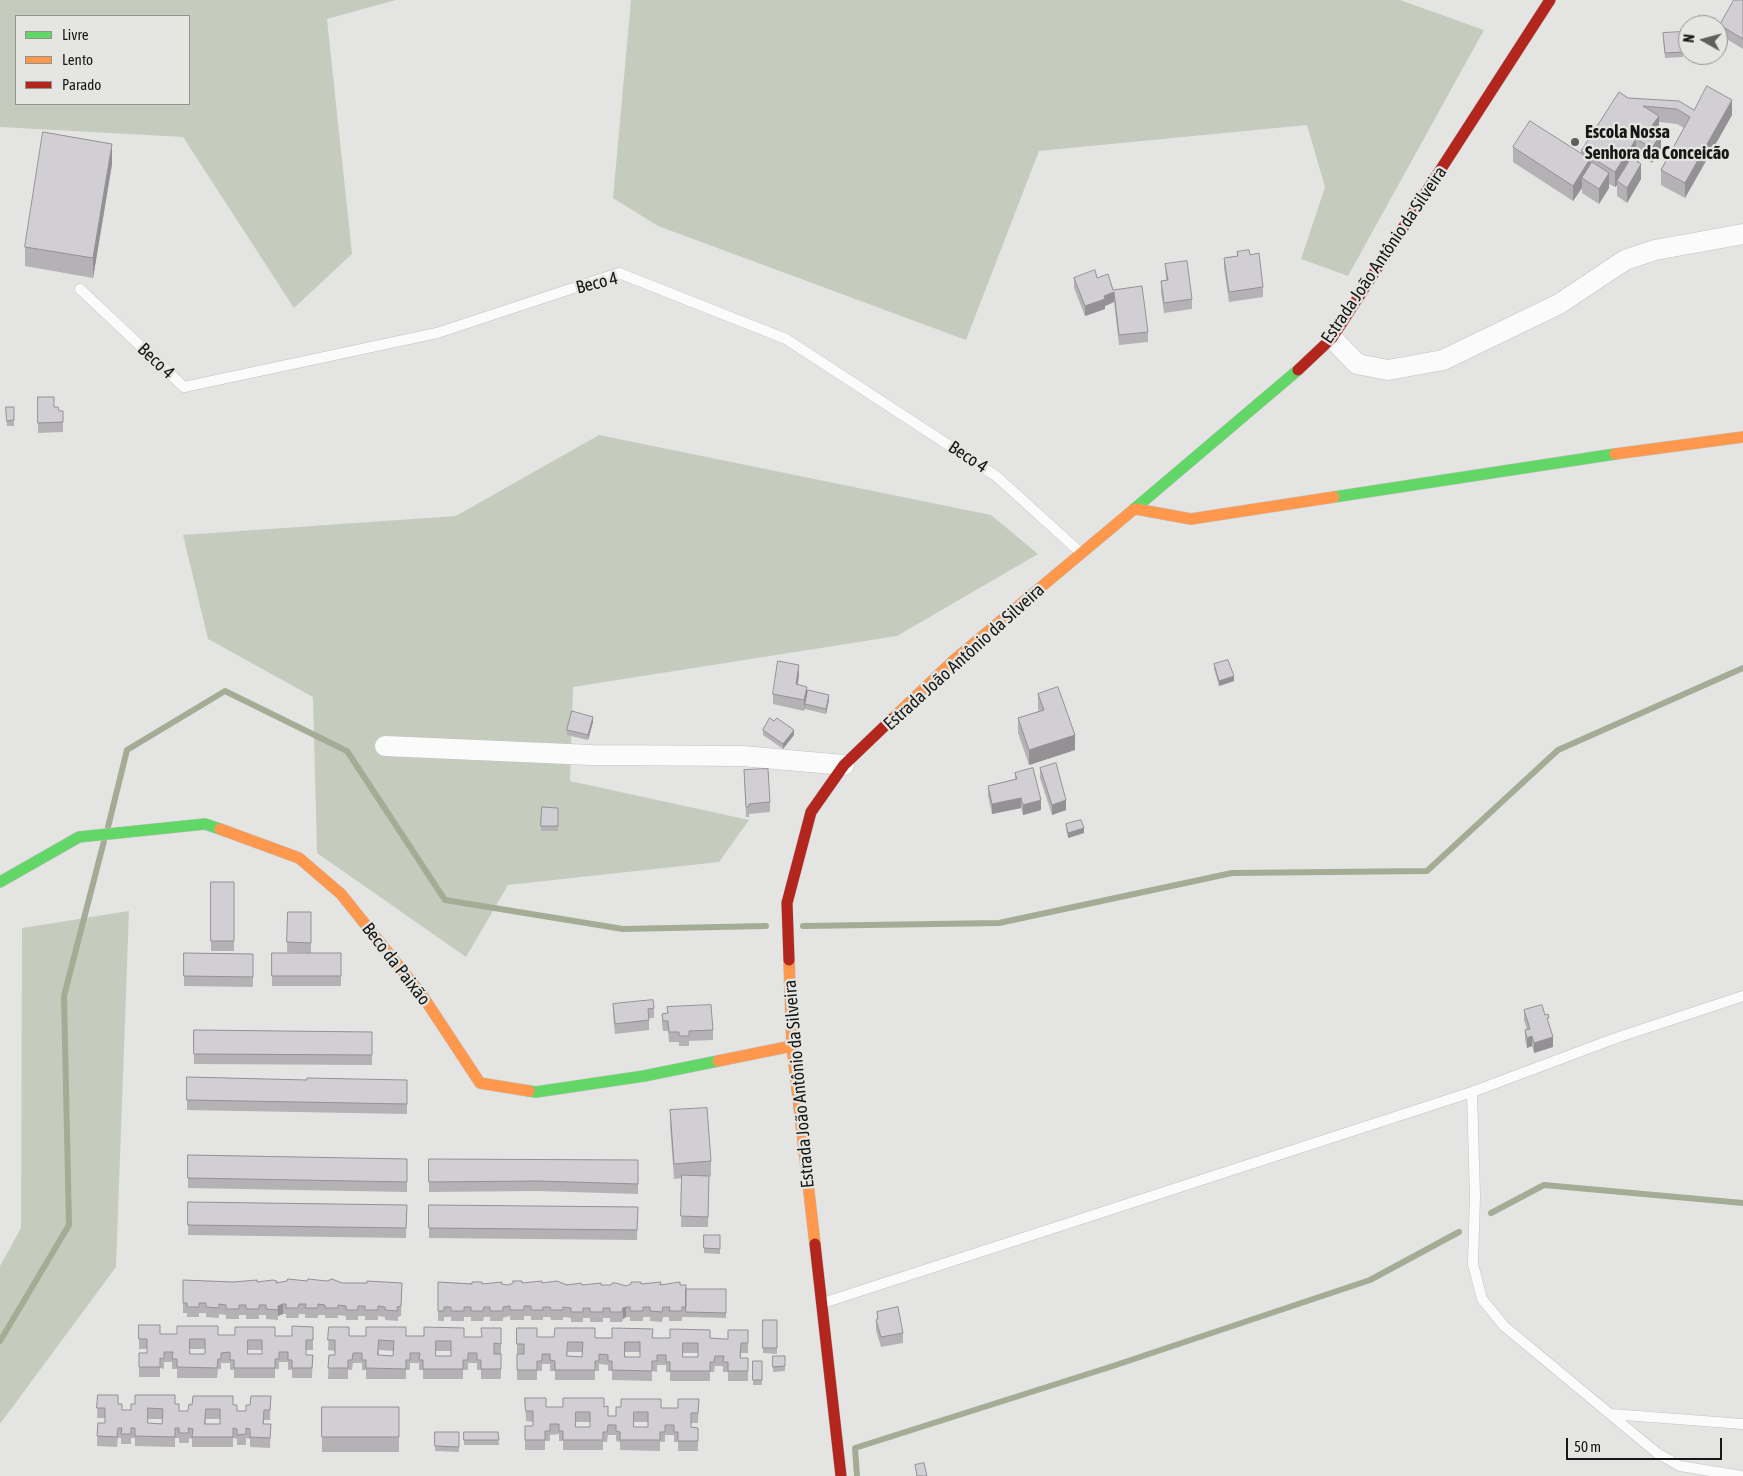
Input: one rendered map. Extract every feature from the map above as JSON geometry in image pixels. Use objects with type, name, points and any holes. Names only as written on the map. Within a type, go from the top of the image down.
[{"type":"main road","name":"Estrada João Antônio da Silveira","points":[[841,1476],[792,1046],[787,903],[811,812],[844,766],[954,660],[1278,390],[1332,338],[1550,0]]},
{"type":"main road","points":[[1136,509],[1190,519],[1597,456],[1743,436]]},
{"type":"main road","name":"Beco da Paixão","points":[[0,882],[79,837],[205,824],[299,858],[341,894],[416,987],[480,1083],[536,1092],[644,1076],[792,1046]]},
{"type":"street","points":[[1332,338],[1357,364],[1388,370],[1443,360],[1558,304],[1625,260],[1655,250],[1743,234]]},
{"type":"street","points":[[385,746],[590,755],[742,756],[844,766]]},
{"type":"lane","name":"Beco 4","points":[[80,290],[184,387],[437,333],[619,273],[786,339],[996,476],[1082,554]]},
{"type":"lane","points":[[822,1303],[1472,1092],[1616,1038],[1743,996]]},
{"type":"lane","points":[[1472,1092],[1475,1196],[1473,1264],[1482,1299],[1504,1326],[1657,1453],[1680,1466],[1741,1476]]},
{"type":"lane","points":[[1611,1414],[1743,1424]]},
{"type":"green space","points":[[0,0],[396,0],[327,19],[352,254],[294,308],[183,137],[0,127]]},
{"type":"green space","points":[[631,0],[1400,0],[1484,30],[1348,276],[1301,259],[1325,187],[1307,125],[1039,151],[966,340],[658,226],[613,198]]},
{"type":"green space","points":[[599,435],[991,515],[1038,554],[897,636],[573,687],[570,781],[749,820],[719,862],[508,885],[466,957],[317,853],[313,697],[208,639],[183,535],[456,516]]},
{"type":"green space","points":[[129,911],[116,1267],[0,1424],[0,1266],[21,1228],[22,928]]},
{"type":"building","points":[[1734,0],[1743,0],[1743,39],[1728,30],[1728,15],[1726,15]]},
{"type":"building","points":[[1678,32],[1678,52],[1665,53],[1663,33]]},
{"type":"building","points":[[1707,86],[1732,100],[1685,183],[1661,170],[1690,117],[1677,109],[1643,106],[1659,116],[1651,127],[1661,134],[1652,148],[1636,139],[1615,172],[1581,151],[1619,92],[1628,98],[1679,101],[1694,110]]},
{"type":"building","points":[[1530,121],[1590,159],[1573,186],[1513,147]]},
{"type":"building","points":[[43,132],[112,144],[93,258],[25,247]]},
{"type":"building","points":[[1635,152],[1639,156],[1636,161],[1641,164],[1627,188],[1617,181]]},
{"type":"building","points":[[1592,162],[1609,173],[1599,189],[1582,178]]},
{"type":"building","points":[[1249,250],[1250,255],[1259,253],[1263,287],[1229,292],[1224,258],[1238,256],[1237,252]]},
{"type":"building","points":[[1187,261],[1192,299],[1164,303],[1161,281],[1168,280],[1165,264]]},
{"type":"building","points":[[1095,270],[1097,278],[1108,274],[1113,290],[1142,286],[1148,332],[1119,335],[1114,292],[1104,296],[1105,299],[1085,306],[1074,278]]},
{"type":"building","points":[[38,397],[54,397],[54,407],[58,407],[59,411],[63,411],[63,422],[38,423]]},
{"type":"building","points":[[6,407],[14,407],[14,420],[7,421]]},
{"type":"building","points":[[1228,660],[1234,676],[1219,681],[1214,664]]},
{"type":"building","points":[[778,661],[799,665],[796,684],[807,687],[804,700],[773,694]]},
{"type":"building","points":[[1058,687],[1075,735],[1029,750],[1018,718],[1044,710],[1038,694]]},
{"type":"building","points":[[808,690],[829,695],[826,709],[805,704]]},
{"type":"building","points":[[572,711],[593,717],[588,735],[567,730]]},
{"type":"building","points":[[770,718],[774,721],[777,718],[794,730],[783,744],[763,730]]},
{"type":"building","points":[[1056,763],[1066,800],[1052,805],[1040,768]]},
{"type":"building","points":[[1033,768],[1041,800],[1023,805],[1021,798],[992,804],[988,786],[1017,779],[1015,773]]},
{"type":"building","points":[[768,769],[770,802],[749,804],[749,807],[746,807],[744,770]]},
{"type":"building","points":[[542,807],[558,808],[558,826],[541,826]]},
{"type":"building","points":[[1081,820],[1084,828],[1068,833],[1066,824]]},
{"type":"building","points":[[211,882],[234,882],[234,941],[211,941]]},
{"type":"building","points":[[288,912],[311,912],[311,943],[287,942]]},
{"type":"building","points":[[184,953],[253,954],[253,977],[184,976]]},
{"type":"building","points":[[272,953],[341,953],[341,976],[272,976]]},
{"type":"building","points":[[653,1000],[654,1008],[648,1009],[649,1020],[615,1024],[613,1004]]},
{"type":"building","points":[[711,1005],[713,1030],[689,1031],[689,1036],[679,1036],[679,1032],[669,1032],[668,1021],[663,1021],[662,1014],[668,1013],[667,1007]]},
{"type":"building","points":[[1542,1005],[1545,1015],[1548,1014],[1549,1018],[1547,1018],[1553,1037],[1534,1043],[1532,1036],[1527,1038],[1525,1030],[1530,1029],[1524,1010]]},
{"type":"building","points":[[194,1030],[372,1032],[372,1055],[194,1054]]},
{"type":"building","points":[[187,1077],[407,1080],[407,1104],[187,1100]]},
{"type":"building","points":[[707,1108],[711,1161],[674,1164],[670,1110]]},
{"type":"building","points":[[188,1155],[407,1159],[407,1182],[188,1178]]},
{"type":"building","points":[[429,1159],[638,1160],[638,1184],[538,1181],[429,1182]]},
{"type":"building","points":[[682,1175],[709,1176],[708,1217],[681,1216]]},
{"type":"building","points":[[188,1202],[407,1205],[406,1228],[188,1225]]},
{"type":"building","points":[[429,1205],[638,1207],[637,1230],[429,1228]]},
{"type":"building","points":[[704,1235],[720,1235],[720,1249],[704,1248]]},
{"type":"building","points":[[288,1279],[327,1281],[332,1279],[342,1283],[367,1283],[367,1281],[402,1283],[401,1306],[397,1307],[398,1311],[385,1310],[385,1307],[378,1306],[378,1310],[365,1310],[365,1306],[358,1306],[358,1310],[346,1310],[346,1306],[338,1305],[338,1308],[325,1308],[325,1305],[318,1304],[318,1308],[305,1308],[306,1304],[299,1304],[298,1308],[286,1308],[286,1304],[283,1304],[278,1306],[278,1310],[266,1309],[266,1305],[259,1305],[259,1309],[246,1309],[246,1305],[239,1305],[239,1309],[226,1309],[226,1305],[219,1304],[219,1308],[206,1307],[206,1303],[199,1303],[199,1307],[187,1307],[187,1303],[183,1303],[183,1280],[233,1282],[257,1280],[257,1282],[273,1280],[277,1281],[276,1283],[287,1281]]},
{"type":"building","points":[[513,1281],[522,1281],[522,1283],[542,1281],[542,1283],[557,1281],[567,1285],[601,1283],[601,1285],[611,1285],[616,1283],[626,1286],[631,1284],[631,1282],[641,1282],[641,1284],[661,1282],[660,1285],[680,1282],[680,1285],[686,1285],[686,1307],[682,1307],[682,1311],[669,1311],[670,1307],[663,1307],[662,1312],[650,1311],[650,1307],[643,1307],[643,1311],[630,1311],[630,1307],[626,1307],[623,1308],[622,1312],[610,1312],[610,1308],[603,1308],[603,1312],[590,1312],[590,1308],[583,1308],[583,1312],[571,1312],[571,1308],[563,1307],[563,1310],[551,1310],[550,1307],[543,1307],[543,1310],[531,1310],[531,1306],[524,1306],[524,1310],[510,1310],[510,1306],[503,1307],[503,1311],[490,1311],[490,1307],[484,1307],[483,1311],[471,1311],[471,1307],[464,1307],[464,1311],[451,1311],[451,1307],[444,1307],[444,1311],[438,1311],[438,1282],[472,1284],[472,1282],[482,1282],[482,1284],[502,1282],[501,1284],[508,1285],[513,1283]]},
{"type":"building","points":[[686,1289],[726,1289],[726,1313],[686,1312]]},
{"type":"building","points":[[898,1307],[903,1333],[881,1337],[876,1320],[878,1319],[877,1312]]},
{"type":"building","points":[[763,1320],[777,1320],[777,1348],[763,1348]]},
{"type":"building","points":[[139,1325],[160,1325],[160,1334],[177,1334],[177,1326],[218,1326],[218,1335],[235,1335],[235,1327],[275,1327],[275,1336],[292,1336],[292,1326],[313,1327],[313,1340],[306,1340],[306,1355],[313,1355],[312,1368],[292,1368],[292,1360],[288,1360],[288,1352],[279,1352],[279,1359],[275,1359],[275,1368],[234,1368],[234,1360],[230,1360],[230,1352],[221,1353],[221,1359],[218,1359],[217,1368],[177,1367],[177,1359],[172,1359],[173,1352],[164,1352],[164,1359],[160,1358],[160,1367],[139,1367],[139,1353],[147,1353],[147,1339],[139,1339]],"holes":[[[190,1339],[205,1339],[205,1354],[190,1354]],[[248,1340],[262,1340],[262,1354],[248,1354]]]},
{"type":"building","points":[[329,1327],[349,1327],[349,1336],[366,1336],[366,1327],[406,1327],[406,1336],[424,1336],[424,1327],[464,1328],[464,1337],[482,1337],[481,1328],[501,1328],[501,1344],[494,1343],[494,1354],[501,1354],[501,1369],[481,1369],[481,1360],[477,1360],[477,1353],[468,1353],[468,1360],[463,1360],[463,1369],[423,1369],[423,1360],[419,1360],[420,1353],[410,1353],[410,1360],[406,1360],[406,1369],[366,1368],[366,1360],[362,1360],[362,1353],[353,1353],[352,1360],[348,1360],[348,1368],[328,1368],[329,1355],[335,1355],[335,1340],[328,1340]],"holes":[[[379,1340],[394,1341],[393,1356],[378,1355]],[[436,1341],[451,1341],[451,1356],[436,1356]]]},
{"type":"building","points":[[517,1328],[537,1328],[537,1337],[554,1337],[555,1328],[595,1328],[595,1338],[612,1338],[612,1328],[653,1329],[652,1338],[670,1338],[670,1329],[710,1330],[710,1338],[724,1339],[728,1339],[728,1330],[748,1330],[748,1343],[741,1343],[740,1358],[748,1358],[748,1371],[728,1371],[728,1362],[723,1362],[724,1356],[715,1356],[714,1362],[710,1362],[710,1371],[670,1371],[670,1362],[666,1362],[666,1355],[657,1355],[657,1361],[652,1361],[652,1371],[612,1370],[612,1361],[608,1361],[608,1355],[599,1354],[599,1361],[595,1361],[595,1370],[555,1370],[555,1361],[550,1360],[550,1354],[542,1354],[542,1361],[537,1361],[537,1370],[517,1370],[517,1354],[524,1354],[524,1344],[517,1344]],"holes":[[[568,1342],[583,1342],[582,1357],[567,1356]],[[625,1342],[640,1342],[640,1357],[625,1357]],[[683,1343],[698,1343],[698,1357],[683,1357]]]},
{"type":"building","points":[[773,1356],[785,1356],[785,1366],[773,1367]]},
{"type":"building","points":[[753,1361],[762,1361],[762,1380],[753,1380]]},
{"type":"building","points":[[98,1395],[118,1395],[118,1404],[122,1404],[122,1410],[131,1410],[131,1404],[135,1404],[135,1395],[175,1395],[175,1404],[179,1404],[179,1411],[188,1411],[189,1404],[192,1405],[193,1396],[233,1396],[233,1405],[237,1405],[237,1411],[246,1411],[246,1405],[250,1405],[251,1396],[271,1396],[270,1410],[264,1410],[263,1424],[271,1424],[270,1438],[250,1437],[250,1429],[246,1428],[246,1434],[237,1435],[237,1429],[233,1428],[233,1437],[192,1437],[193,1429],[188,1428],[189,1433],[179,1433],[179,1428],[175,1428],[175,1437],[135,1436],[135,1428],[131,1428],[131,1434],[121,1434],[122,1428],[118,1428],[117,1437],[97,1436],[98,1423],[105,1423],[105,1408],[97,1408]],"holes":[[[148,1408],[163,1409],[162,1424],[148,1423]],[[206,1409],[220,1409],[220,1424],[205,1424]]]},
{"type":"building","points":[[525,1398],[546,1398],[546,1407],[563,1407],[563,1398],[604,1398],[604,1407],[608,1406],[608,1416],[616,1416],[616,1407],[621,1407],[621,1399],[661,1399],[661,1408],[678,1408],[678,1399],[699,1399],[698,1413],[691,1413],[691,1427],[698,1428],[698,1441],[678,1441],[678,1432],[674,1432],[674,1425],[665,1425],[665,1432],[660,1432],[660,1440],[620,1440],[620,1432],[616,1431],[616,1425],[608,1425],[607,1432],[603,1432],[603,1440],[563,1440],[563,1431],[559,1431],[559,1424],[550,1424],[550,1431],[545,1431],[545,1440],[525,1440],[525,1426],[533,1426],[533,1411],[526,1411]],"holes":[[[576,1412],[590,1412],[590,1427],[576,1427]],[[634,1412],[648,1412],[648,1427],[634,1427]]]},
{"type":"building","points":[[322,1407],[399,1407],[399,1437],[322,1437]]},
{"type":"building","points":[[435,1432],[459,1432],[459,1447],[435,1446]]},
{"type":"building","points":[[464,1432],[498,1432],[499,1440],[464,1440]]},
{"type":"building","points":[[924,1463],[927,1476],[917,1476],[915,1465]]},
{"type":"waterway","points":[[803,926],[999,923],[1232,873],[1427,871],[1558,750],[1743,668]]},
{"type":"waterway","points":[[108,827],[127,750],[225,691],[347,751],[445,900],[623,929],[766,926]]},
{"type":"waterway","points":[[0,1341],[69,1225],[64,996],[104,841]]},
{"type":"waterway","points":[[1491,1213],[1544,1185],[1743,1203]]},
{"type":"waterway","points":[[857,1476],[855,1448],[1113,1366],[1370,1280],[1459,1232]]},
{"type":"traffic: fast","points":[[1133,510],[1298,370]]},
{"type":"traffic: fast","points":[[1334,497],[1615,454]]},
{"type":"traffic: fast","points":[[0,882],[79,837],[205,824],[220,829]]},
{"type":"traffic: fast","points":[[529,1091],[536,1092],[644,1076],[718,1061]]},
{"type":"traffic: slow","points":[[1615,454],[1743,437]]},
{"type":"traffic: slow","points":[[1136,509],[1191,519],[1334,497]]},
{"type":"traffic: slow","points":[[892,719],[954,660],[1133,510]]},
{"type":"traffic: slow","points":[[220,829],[299,858],[341,894],[422,995],[480,1083],[529,1091]]},
{"type":"traffic: slow","points":[[789,960],[792,1046],[815,1244]]},
{"type":"traffic: slow","points":[[718,1061],[792,1046]]},
{"type":"traffic: jam","points":[[1298,370],[1332,338],[1550,0]]},
{"type":"traffic: jam","points":[[789,960],[787,903],[811,812],[844,765],[892,719]]},
{"type":"traffic: jam","points":[[815,1244],[841,1476]]},
{"type":"place","name":"Escola Nossa Senhora da Conceicão","points":[[1575,142]]}]
